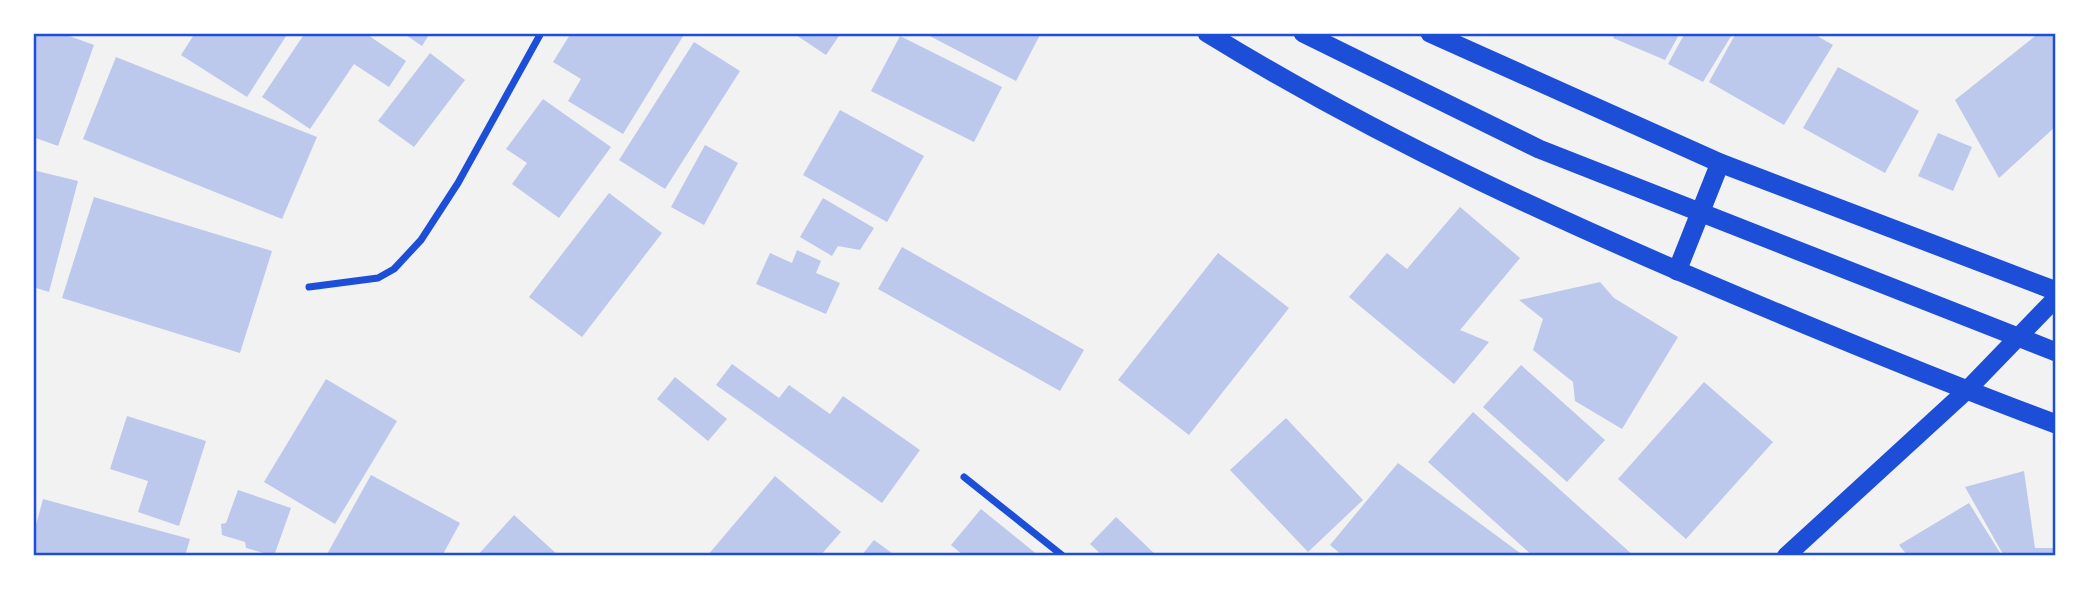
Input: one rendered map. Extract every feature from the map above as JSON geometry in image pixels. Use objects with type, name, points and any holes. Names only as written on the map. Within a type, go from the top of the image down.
[{"type":"highway","points":[[1207,33],[1430,159],[1677,271],[1966,391],[2056,424]]},
{"type":"highway","points":[[1303,33],[1539,149],[2056,352]]},
{"type":"highway","points":[[1430,33],[1720,163],[2056,292]]},
{"type":"highway","points":[[1677,271],[1720,163]]},
{"type":"main road","points":[[1786,556],[1966,391],[2056,298]]},
{"type":"street","points":[[309,287],[378,278],[394,269],[421,240],[458,183],[541,33]]},
{"type":"street","points":[[964,477],[1063,556]]},
{"type":"building","points":[[33,33],[61,33],[94,45],[58,146],[33,137]]},
{"type":"building","points":[[195,33],[288,33],[247,97],[181,55]]},
{"type":"building","points":[[305,33],[365,33],[406,61],[389,87],[354,64],[310,129],[262,97]]},
{"type":"building","points":[[403,33],[430,33],[422,46]]},
{"type":"building","points":[[571,33],[685,33],[623,134],[568,101],[581,79],[553,62]]},
{"type":"building","points":[[793,33],[841,33],[826,55]]},
{"type":"building","points":[[924,33],[1041,33],[1016,81]]},
{"type":"building","points":[[1616,33],[1680,33],[1665,60],[1613,38]]},
{"type":"building","points":[[1685,33],[1733,33],[1703,82],[1668,64]]},
{"type":"building","points":[[1736,33],[1812,33],[1833,45],[1784,125],[1709,82]]},
{"type":"building","points":[[2039,33],[2056,33],[2056,126],[1999,178],[1955,100]]},
{"type":"building","points":[[900,36],[1002,87],[974,142],[871,91]]},
{"type":"building","points":[[694,42],[740,71],[665,189],[619,160]]},
{"type":"building","points":[[430,53],[465,80],[414,147],[378,121]]},
{"type":"building","points":[[116,57],[317,137],[282,219],[83,139]]},
{"type":"building","points":[[1838,67],[1919,111],[1885,173],[1803,128]]},
{"type":"building","points":[[543,99],[611,147],[559,218],[512,184],[527,163],[506,149]]},
{"type":"building","points":[[840,110],[924,156],[887,222],[803,175]]},
{"type":"building","points":[[1938,133],[1972,147],[1953,191],[1918,176]]},
{"type":"building","points":[[705,145],[738,163],[704,225],[671,207]]},
{"type":"building","points":[[33,170],[78,181],[49,292],[33,287]]},
{"type":"building","points":[[609,193],[662,233],[582,337],[529,297]]},
{"type":"building","points":[[94,197],[272,251],[240,353],[62,298]]},
{"type":"building","points":[[823,198],[874,228],[860,250],[838,246],[832,256],[800,237]]},
{"type":"building","points":[[1460,207],[1520,258],[1460,330],[1489,342],[1454,384],[1349,297],[1387,253],[1407,269]]},
{"type":"building","points":[[902,247],[1084,350],[1060,391],[878,289]]},
{"type":"building","points":[[797,250],[821,261],[816,273],[840,283],[826,314],[756,284],[770,253],[792,263]]},
{"type":"building","points":[[1218,253],[1289,308],[1189,435],[1118,380]]},
{"type":"building","points":[[1600,282],[1614,298],[1678,337],[1622,429],[1575,401],[1573,382],[1533,350],[1543,319],[1519,300]]},
{"type":"building","points":[[732,364],[779,398],[789,385],[830,414],[843,396],[920,450],[882,503],[716,385]]},
{"type":"building","points":[[1521,365],[1605,440],[1567,482],[1483,407]]},
{"type":"building","points":[[675,377],[727,419],[708,441],[657,399]]},
{"type":"building","points":[[326,379],[397,421],[335,524],[264,482]]},
{"type":"building","points":[[1704,382],[1773,442],[1686,539],[1618,479]]},
{"type":"building","points":[[1473,412],[1634,556],[1533,556],[1428,462]]},
{"type":"building","points":[[127,416],[206,441],[179,526],[138,512],[148,481],[110,469]]},
{"type":"building","points":[[1286,418],[1363,500],[1308,552],[1230,470]]},
{"type":"building","points":[[1398,463],[1520,553],[1517,556],[1343,556],[1330,545]]},
{"type":"building","points":[[2024,471],[2035,548],[2056,548],[2056,556],[2004,556],[1965,487]]},
{"type":"building","points":[[371,475],[460,523],[442,556],[326,556]]},
{"type":"building","points":[[775,476],[841,532],[820,556],[707,556]]},
{"type":"building","points":[[238,490],[291,508],[274,556],[246,548],[245,542],[222,535],[221,524],[226,523]]},
{"type":"building","points":[[43,499],[190,539],[185,556],[33,556],[33,536]]},
{"type":"building","points":[[1969,503],[2002,556],[1908,556],[1899,545]]},
{"type":"building","points":[[981,509],[1039,556],[964,556],[951,545]]},
{"type":"building","points":[[514,515],[559,556],[477,556]]},
{"type":"building","points":[[1116,517],[1157,556],[1103,556],[1090,544]]},
{"type":"building","points":[[874,540],[896,556],[861,556]]}]
